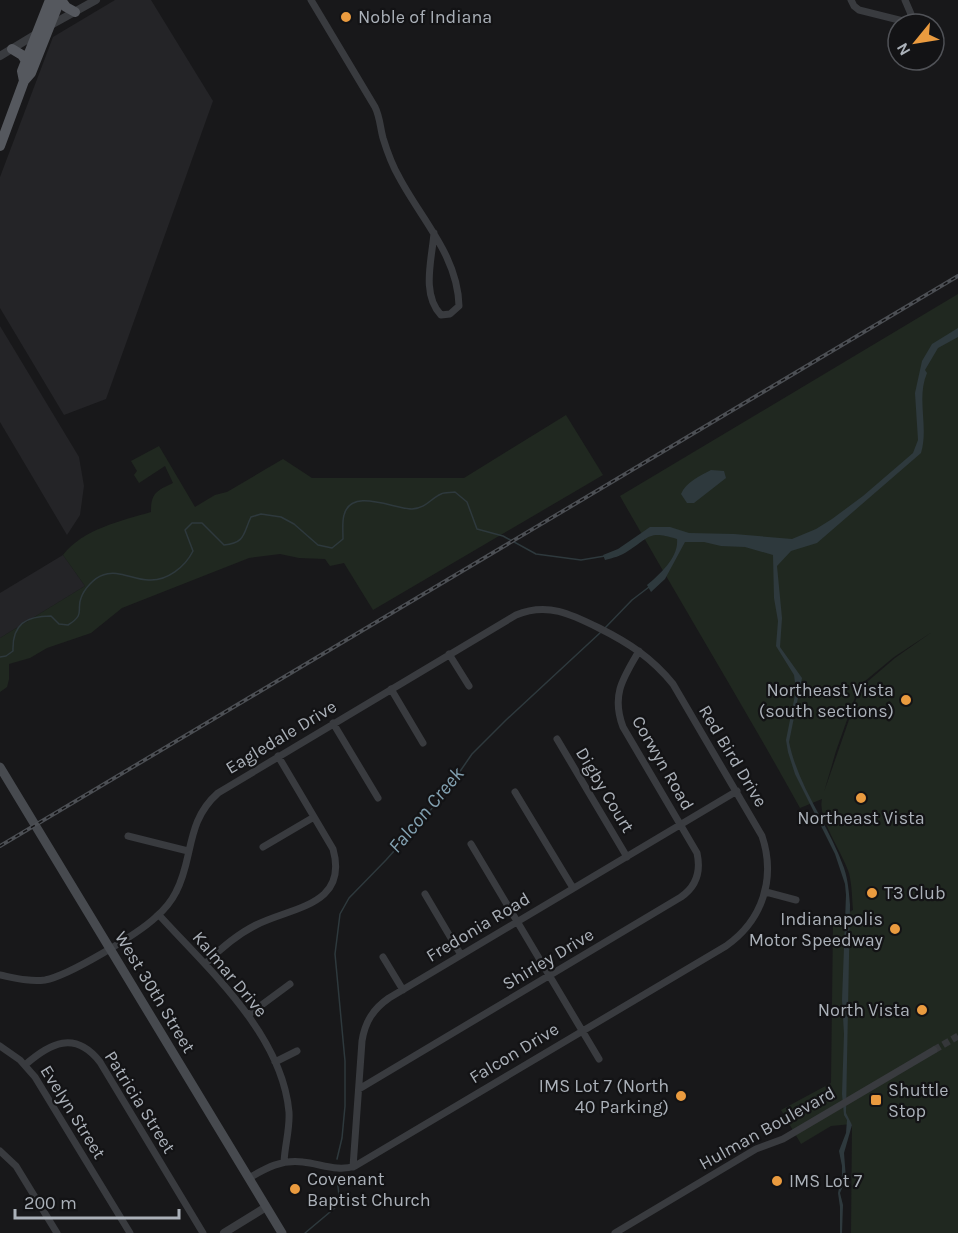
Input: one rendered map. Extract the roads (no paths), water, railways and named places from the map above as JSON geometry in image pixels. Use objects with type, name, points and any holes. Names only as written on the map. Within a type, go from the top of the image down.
[{"type":"main road","points":[[24,81],[22,71],[50,0]]},
{"type":"main road","points":[[0,146],[24,81],[32,73],[60,0],[75,12]]},
{"type":"main road","points":[[12,49],[22,55],[26,61]]},
{"type":"main road","name":"West 30th Street","points":[[0,767],[282,1233]]},
{"type":"street","points":[[0,56],[96,0]]},
{"type":"street","points":[[311,0],[375,107],[387,150],[399,178],[434,233],[451,265],[459,294],[459,306],[450,314],[441,315],[433,307],[429,296],[434,233]]},
{"type":"street","points":[[851,0],[854,6],[861,11],[903,21],[909,19],[911,14],[905,0]]},
{"type":"street","name":"Eagledale Drive","points":[[0,975],[28,980],[48,979],[66,973],[159,915],[179,886],[197,819],[210,800],[278,756],[511,617],[530,610],[561,611],[609,633],[639,651]]},
{"type":"street","name":"Red Bird Drive","points":[[639,651],[655,663],[673,684],[758,828],[764,843],[768,867],[766,892]]},
{"type":"street","name":"Corwyn Road","points":[[639,651],[620,687],[617,699],[619,717],[680,825]]},
{"type":"street","points":[[449,654],[468,686]]},
{"type":"street","points":[[391,689],[423,742]]},
{"type":"street","points":[[333,723],[378,798]]},
{"type":"street","name":"Digby Court","points":[[557,739],[627,857]]},
{"type":"street","points":[[205,964],[230,941],[247,930],[267,919],[311,904],[328,890],[334,876],[335,856],[331,844],[278,756]]},
{"type":"street","name":"Fredonia Road","points":[[353,1167],[362,1041],[368,1022],[381,1004],[736,791]]},
{"type":"street","points":[[515,792],[573,888]]},
{"type":"street","points":[[263,847],[314,817]]},
{"type":"street","name":"Shirley Drive","points":[[358,1089],[690,890],[697,877],[699,862],[695,849],[680,825]]},
{"type":"street","points":[[128,836],[188,851]]},
{"type":"street","points":[[471,844],[599,1059]]},
{"type":"street","points":[[766,892],[796,900]]},
{"type":"street","name":"Falcon Drive","points":[[353,1167],[728,944],[750,923],[766,892]]},
{"type":"street","points":[[424,894],[461,955]]},
{"type":"street","name":"Kalmar Drive","points":[[159,915],[248,1015],[274,1062],[285,1089],[289,1111],[290,1132],[284,1162]]},
{"type":"street","points":[[384,957],[403,990]]},
{"type":"street","points":[[248,1015],[290,984]]},
{"type":"street","name":"Patricia Street","points":[[25,1065],[42,1050],[59,1044],[75,1044],[91,1052],[100,1062],[203,1233]]},
{"type":"street","name":"Evelyn Street","points":[[0,1046],[25,1065],[35,1077],[130,1233]]},
{"type":"street","name":"Hulman Boulevard","points":[[615,1233],[756,1149],[783,1139],[934,1050]]},
{"type":"street","points":[[274,1062],[297,1051]]},
{"type":"street","points":[[0,1151],[16,1166],[57,1233]]},
{"type":"street","points":[[249,1179],[268,1167],[284,1162],[302,1161],[337,1168],[353,1167]]},
{"type":"street","points":[[224,1233],[266,1207]]},
{"type":"waterway","points":[[0,657],[13,651],[15,634],[22,623],[28,620],[51,616],[59,624],[68,625],[74,621],[79,615],[84,591],[100,576],[114,573],[143,580],[156,580],[175,572],[193,551],[185,530],[192,523],[202,523],[224,545],[236,542],[243,536],[251,517],[261,514],[281,517],[294,524],[318,545],[332,548],[343,539],[344,515],[348,507],[355,502],[374,502],[412,509],[425,505],[441,494],[455,492],[467,502],[477,529],[503,536],[536,554],[581,560],[605,556]]},
{"type":"waterway","name":"Falcon Creek","points":[[604,629],[632,600],[649,587]]},
{"type":"waterway","name":"Falcon Creek","points":[[337,1159],[342,1138],[345,1106],[345,1061],[335,954],[340,914],[349,898],[443,796],[472,754],[601,632]]},
{"type":"waterway","name":"Falcon Creek","points":[[305,1233],[336,1207],[339,1196],[336,1176]]},
{"type":"tunnel","points":[[934,1050],[958,1036]]},
{"type":"railway","points":[[0,846],[958,276]]},
{"type":"place","name":"Noble of Indiana","points":[[346,17]]},
{"type":"place","name":"Northeast Vista (south sections)","points":[[906,700]]},
{"type":"place","name":"Northeast Vista","points":[[861,798]]},
{"type":"place","name":"T3 Club","points":[[872,893]]},
{"type":"place","name":"Indianapolis Motor Speedway","points":[[895,929]]},
{"type":"place","name":"North Vista","points":[[922,1010]]},
{"type":"place","name":"IMS Lot 7 (North 40 Parking)","points":[[681,1096]]},
{"type":"place","name":"Shuttle Stop","points":[[876,1100]]},
{"type":"place","name":"IMS Lot 7","points":[[777,1181]]},
{"type":"place","name":"Covenant Baptist Church","points":[[295,1189]]}]
